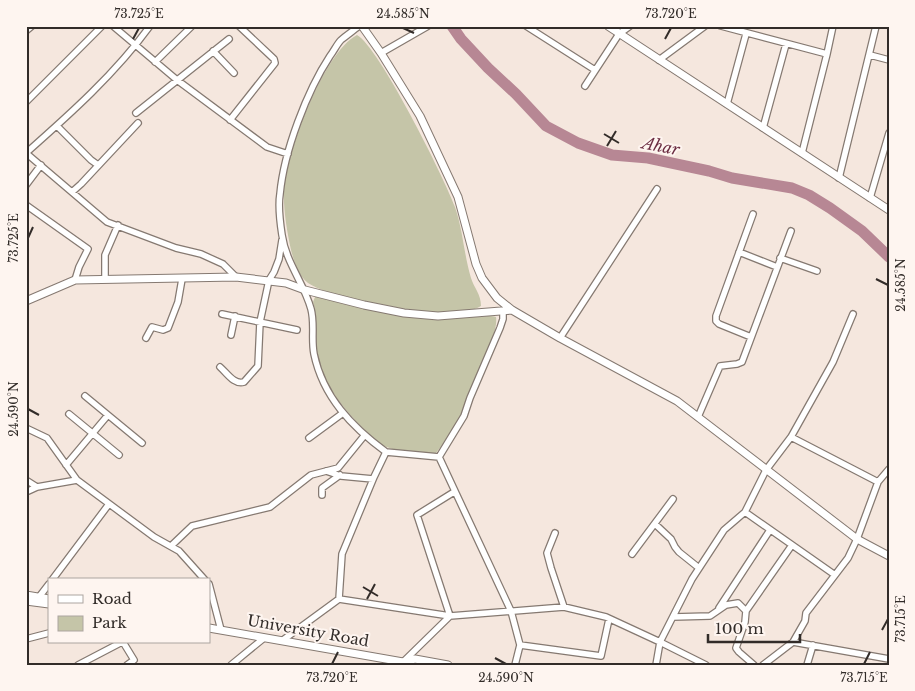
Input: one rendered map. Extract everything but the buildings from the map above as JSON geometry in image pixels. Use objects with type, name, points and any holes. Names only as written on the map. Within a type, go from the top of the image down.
[{"type":"street","points":[[26,31],[32,26]]},
{"type":"street","points":[[26,102],[102,26]]},
{"type":"street","points":[[113,26],[177,80],[230,120],[267,147],[288,154]]},
{"type":"street","points":[[150,26],[136,46],[106,79],[26,153],[107,222],[176,248],[201,254],[223,264],[236,277]]},
{"type":"street","points":[[155,62],[192,26]]},
{"type":"street","points":[[230,120],[275,63],[274,59],[239,26]]},
{"type":"street","points":[[438,457],[386,452],[364,436],[343,413],[322,381],[312,341],[314,326],[312,310],[305,290],[296,278],[288,260],[282,236],[279,194],[288,154],[310,92],[322,68],[340,41],[361,26],[381,53],[420,116],[458,197],[476,264],[482,278],[497,298],[512,310],[560,338],[678,401],[857,539],[889,556]]},
{"type":"street","points":[[381,53],[428,26]]},
{"type":"street","points":[[526,26],[594,70]]},
{"type":"street","points":[[608,26],[889,210]]},
{"type":"street","points":[[586,86],[594,70],[619,34],[630,26]]},
{"type":"street","points":[[659,60],[705,26]]},
{"type":"street","points":[[722,26],[826,54]]},
{"type":"street","points":[[802,153],[833,26]]},
{"type":"street","points":[[839,178],[876,26]]},
{"type":"street","points":[[727,104],[746,34]]},
{"type":"street","points":[[136,113],[229,39]]},
{"type":"street","points":[[764,128],[786,44]]},
{"type":"street","points":[[213,51],[234,73]]},
{"type":"street","points":[[870,55],[889,60]]},
{"type":"street","points":[[72,192],[138,123]]},
{"type":"street","points":[[57,126],[98,164]]},
{"type":"street","points":[[870,198],[889,133]]},
{"type":"street","points":[[26,185],[41,165]]},
{"type":"street","points":[[560,338],[657,189]]},
{"type":"street","points":[[26,205],[88,248],[76,280]]},
{"type":"street","points":[[751,336],[716,321],[716,316],[753,214]]},
{"type":"street","points":[[105,279],[105,254],[118,225]]},
{"type":"street","points":[[698,417],[720,366],[742,362],[790,231]]},
{"type":"street","points":[[220,367],[236,383],[244,382],[258,366],[260,322],[269,280],[279,259],[282,236]]},
{"type":"street","points":[[739,252],[777,267]]},
{"type":"street","points":[[780,258],[817,271]]},
{"type":"street","points":[[26,301],[76,280],[236,277],[286,283],[305,290],[364,305],[404,313],[438,316],[512,310]]},
{"type":"street","points":[[146,338],[152,327],[166,330],[168,328],[178,302],[182,279]]},
{"type":"street","points":[[438,457],[464,416],[504,319],[503,311]]},
{"type":"street","points":[[222,314],[297,330]]},
{"type":"street","points":[[656,665],[660,642],[699,568],[724,530],[745,512],[766,470],[791,437],[834,362],[853,314]]},
{"type":"street","points":[[231,335],[235,316]]},
{"type":"street","points":[[85,396],[142,443]]},
{"type":"street","points":[[309,438],[343,413]]},
{"type":"street","points":[[69,414],[119,455]]},
{"type":"street","points":[[66,464],[108,415]]},
{"type":"street","points":[[26,428],[47,438],[77,480],[154,537],[179,551],[203,578]]},
{"type":"street","points":[[171,546],[192,526],[270,506],[311,475],[338,468],[364,436]]},
{"type":"street","points":[[791,437],[878,482]]},
{"type":"street","points":[[339,599],[342,554],[373,478],[386,452]]},
{"type":"street","points":[[438,457],[511,611],[520,645],[515,665]]},
{"type":"street","points":[[763,665],[793,642],[805,621],[806,613],[848,558],[878,482],[889,468]]},
{"type":"street","points":[[326,471],[340,475],[373,478]]},
{"type":"street","points":[[322,496],[322,488],[340,475]]},
{"type":"street","points":[[26,480],[37,487]]},
{"type":"street","points":[[26,492],[37,487],[77,480]]},
{"type":"street","points":[[450,616],[417,514],[454,492]]},
{"type":"street","points":[[632,554],[673,499]]},
{"type":"street","points":[[54,578],[109,504]]},
{"type":"street","points":[[745,512],[835,575]]},
{"type":"street","points":[[656,524],[671,539],[674,547],[699,568]]},
{"type":"street","points":[[718,610],[770,530]]},
{"type":"street","points":[[555,533],[547,553],[550,568],[564,607]]},
{"type":"street","points":[[754,665],[738,652],[736,648],[745,622],[746,611],[792,545]]},
{"type":"street","points":[[39,597],[48,585]]},
{"type":"street","points":[[210,588],[221,630]]},
{"type":"street","points":[[26,595],[48,599]]},
{"type":"street","points":[[282,640],[339,599],[450,616],[564,607],[610,619],[706,665]]},
{"type":"street","points":[[26,601],[48,604]]},
{"type":"street","points":[[672,617],[710,616],[726,605],[738,603],[746,611]]},
{"type":"street","points":[[404,664],[450,616]]},
{"type":"street","points":[[520,645],[600,656],[610,619]]},
{"type":"street","name":"University Road","points":[[210,628],[404,664],[415,660],[448,665]]},
{"type":"street","points":[[26,639],[48,633]]},
{"type":"street","points":[[231,665],[264,638]]},
{"type":"street","points":[[793,642],[888,660]]},
{"type":"street","points":[[78,665],[118,644]]},
{"type":"street","points":[[123,644],[134,660],[127,665]]},
{"type":"street","points":[[807,665],[813,646]]},
{"type":"green space","points":[[357,35],[367,45],[395,87],[449,192],[458,216],[471,278],[481,302],[481,306],[473,310],[451,313],[427,312],[350,298],[316,288],[308,283],[297,268],[292,254],[284,204],[284,189],[292,152],[299,129],[320,82],[344,45]]},
{"type":"green space","points":[[320,296],[351,305],[415,318],[496,317],[494,334],[461,417],[436,453],[408,452],[380,444],[344,408],[322,372],[317,354],[316,317],[313,302],[315,297]]},
{"type":"waterway","name":"Ahar","points":[[452,26],[461,39],[488,68],[546,126],[578,143],[612,155],[648,158],[732,178],[792,188],[809,195],[830,208],[862,231],[889,257]]}]
